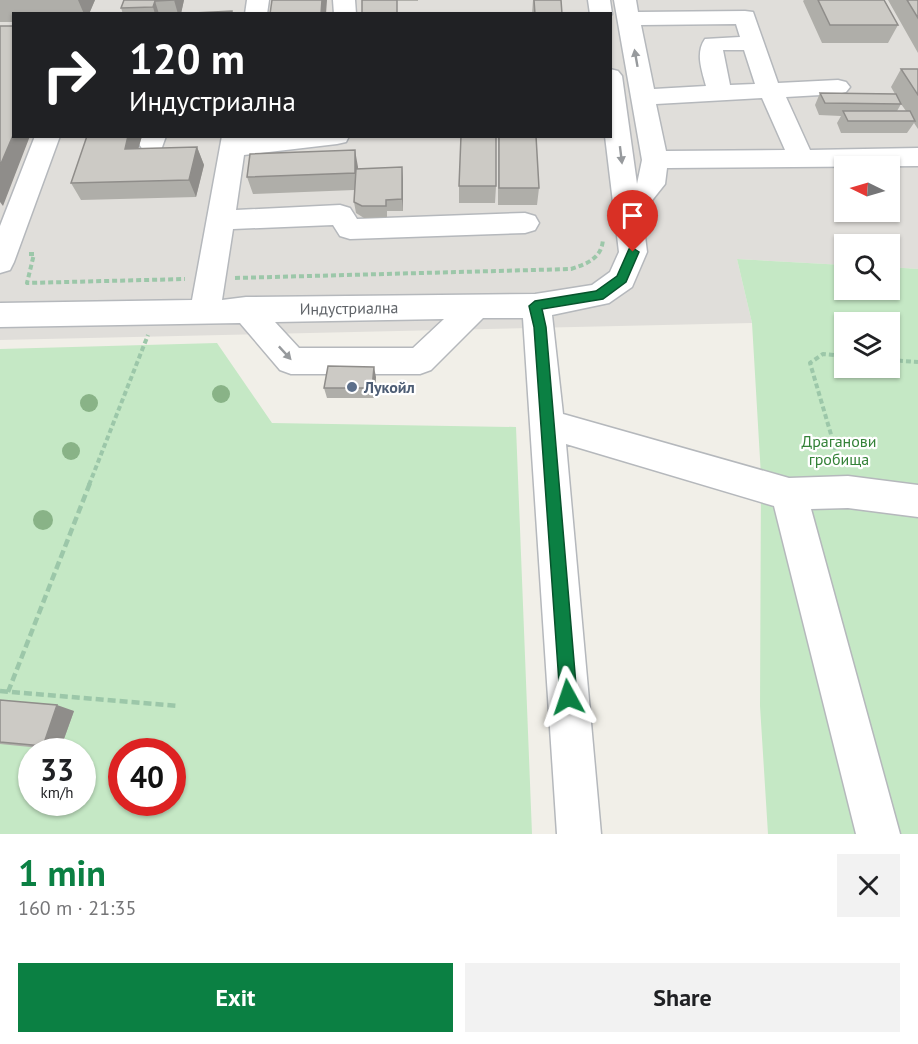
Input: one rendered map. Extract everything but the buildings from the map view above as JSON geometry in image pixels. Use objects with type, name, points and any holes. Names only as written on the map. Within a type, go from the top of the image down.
[{"type":"street","points":[[628,211],[652,184],[655,160],[627,9],[745,17],[770,91],[801,159]]},
{"type":"street","points":[[720,93],[711,50],[713,44],[754,43]]},
{"type":"street","points":[[643,97],[838,87]]},
{"type":"street","name":"Индустриална","points":[[0,315],[246,309],[535,306],[599,295],[621,279],[633,252],[612,91]]},
{"type":"street","points":[[2,258],[8,220],[47,138]]},
{"type":"street","points":[[205,310],[234,142],[303,138]]},
{"type":"street","points":[[655,160],[918,157]]},
{"type":"street","points":[[220,220],[340,215],[350,229],[525,223]]},
{"type":"street","points":[[535,306],[540,327],[579,834]]},
{"type":"street","points":[[246,309],[291,361],[420,361],[476,307]]},
{"type":"street","points":[[547,424],[789,494],[848,492],[918,501]]},
{"type":"street","points":[[789,494],[878,834]]},
{"type":"path","points":[[2,258],[34,254],[27,283],[571,269],[588,265],[599,254],[604,243],[603,231]]},
{"type":"path","points":[[8,692],[158,311]]},
{"type":"path","points":[[834,355],[823,354],[810,363],[848,492]]},
{"type":"path","points":[[900,361],[918,362]]},
{"type":"path","points":[[0,691],[179,706]]},
{"type":"shaded area","points":[[0,0],[918,0],[918,269],[900,268],[900,234],[834,234],[834,264],[737,259],[752,323],[0,340]]},
{"type":"green space","name":"Драганови гробища","points":[[737,259],[834,264],[834,300],[900,300],[900,268],[918,269],[918,834],[768,834],[760,706],[761,476],[752,323]]},
{"type":"green space","points":[[217,343],[272,423],[516,427],[532,834],[0,834],[0,349]]},
{"type":"place","name":"Лукойл","points":[[352,387]]},
{"type":"route","points":[[568,697],[540,327],[535,306],[599,295],[621,279],[633,252]]}]
